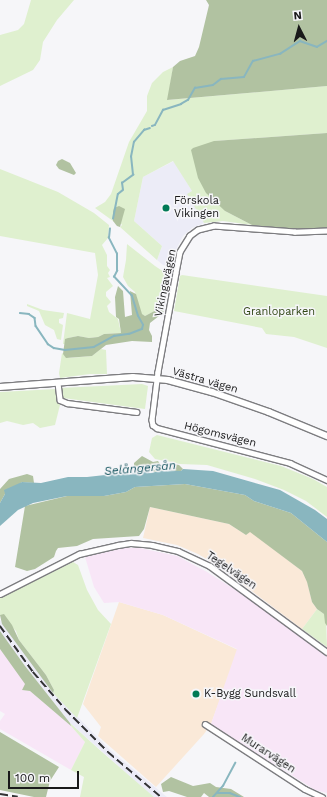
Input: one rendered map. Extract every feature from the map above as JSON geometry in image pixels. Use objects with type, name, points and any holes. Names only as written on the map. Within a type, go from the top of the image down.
[{"type":"street","name":"Vikingavägen","points":[[157,379],[180,252],[190,236],[198,230],[214,226],[290,232],[327,231]]},
{"type":"street","name":"Västra vägen","points":[[0,387],[127,377],[157,379],[212,392],[269,412],[327,436]]},
{"type":"street","name":"Högomsvägen","points":[[157,379],[152,420],[155,427],[290,463],[327,480]]},
{"type":"street","points":[[58,383],[60,400],[67,403],[136,412]]},
{"type":"street","name":"Tegelvägen","points":[[0,594],[79,554],[118,545],[152,545],[178,551],[210,566],[327,652]]},
{"type":"street","name":"Murarvägen","points":[[205,724],[305,789],[322,797]]},
{"type":"shaded area","name":"Förskola Vikingen","points":[[174,161],[192,191],[188,194],[204,223],[192,228],[183,236],[174,254],[172,267],[163,265],[157,260],[162,246],[134,221],[143,177]]},
{"type":"shaded area","points":[[150,507],[229,524],[246,535],[250,531],[302,571],[307,581],[312,602],[317,609],[302,629],[220,567],[198,554],[177,545],[143,538]]},
{"type":"shaded area","points":[[124,548],[140,548],[177,556],[207,572],[267,610],[327,655],[327,793],[315,790],[211,724],[237,649],[163,615],[119,602],[104,603],[94,587],[85,557]]},
{"type":"shaded area","points":[[119,602],[163,615],[238,650],[211,724],[204,734],[156,787],[98,736],[101,727],[83,704]]},
{"type":"shaded area","points":[[0,620],[68,707],[110,750],[167,797],[154,797],[151,795],[70,723],[25,666],[0,631]]},
{"type":"shaded area","points":[[0,649],[26,684],[22,690],[30,691],[71,726],[85,742],[71,770],[0,729],[0,721],[5,714],[0,711]]},
{"type":"green space","points":[[31,0],[74,0],[57,20],[43,42],[40,60],[33,70],[0,86],[0,35],[18,30],[24,24]]},
{"type":"green space","points":[[206,0],[327,0],[327,86],[167,100],[173,67],[180,61],[195,56],[199,47],[209,5]]},
{"type":"green space","points":[[173,67],[168,100],[327,86],[327,133],[214,141],[225,211],[252,225],[223,221],[204,223],[187,194],[192,191],[173,161],[143,177],[134,221],[162,246],[157,260],[120,227],[122,225],[113,212],[113,221],[95,208],[105,202],[111,194],[129,142],[147,111],[147,96],[152,83],[163,72]]},
{"type":"green space","points":[[327,133],[327,228],[293,229],[252,225],[225,211],[206,193],[198,178],[191,150],[214,141]]},
{"type":"green space","points":[[62,159],[70,163],[76,173],[74,175],[59,169],[56,165],[58,161]]},
{"type":"green space","points":[[0,169],[58,192],[94,213],[109,225],[108,238],[102,245],[107,255],[107,266],[110,270],[108,273],[110,277],[107,278],[113,286],[106,292],[106,296],[111,302],[107,306],[109,312],[118,319],[121,333],[104,334],[98,337],[89,338],[78,336],[68,338],[66,344],[63,344],[67,313],[90,319],[98,275],[95,253],[0,236]]},
{"type":"green space","points":[[119,206],[125,209],[120,227],[113,221],[114,208]]},
{"type":"green space","points":[[127,244],[167,274],[160,308],[145,316],[141,314],[135,292],[128,286],[123,277]]},
{"type":"green space","name":"Granloparken","points":[[182,275],[327,296],[327,348],[294,337],[266,334],[262,328],[174,311],[180,276]]},
{"type":"green space","points":[[118,286],[123,291],[125,317],[132,315],[130,291],[136,294],[142,314],[145,316],[160,308],[164,312],[150,323],[149,330],[152,336],[152,342],[132,341],[106,345],[92,356],[66,358],[63,354],[65,339],[78,336],[89,338],[98,337],[104,334],[121,333],[119,319],[116,317],[115,297]]},
{"type":"green space","points":[[27,304],[43,310],[64,313],[63,318],[59,319],[59,323],[63,325],[61,340],[57,339],[54,330],[45,325],[39,311],[27,306]]},
{"type":"green space","points":[[101,349],[106,350],[107,374],[90,374],[60,378],[59,373],[62,353],[69,358],[92,356]]},
{"type":"green space","points":[[142,384],[148,386],[145,409],[63,398],[60,388]]},
{"type":"green space","points":[[56,389],[60,405],[55,425],[40,428],[33,423],[23,425],[7,421],[0,423],[0,392]]},
{"type":"green space","points":[[157,435],[281,466],[313,479],[327,487],[327,517],[306,501],[284,490],[255,479],[207,465],[180,464],[155,459],[149,452],[152,438]]},
{"type":"green space","points":[[142,456],[153,462],[158,461],[162,467],[166,468],[168,463],[179,465],[183,469],[181,471],[134,472],[136,469],[134,467],[134,463]]},
{"type":"green space","points":[[27,474],[33,476],[34,483],[22,482],[5,494],[0,503],[0,489],[9,479]]},
{"type":"green space","points":[[185,484],[245,495],[254,501],[291,513],[327,542],[327,626],[325,623],[324,614],[317,609],[312,602],[307,582],[302,571],[250,532],[246,535],[229,524],[150,507],[144,529],[139,536],[93,539],[77,546],[58,548],[54,557],[35,569],[27,571],[15,567],[25,506],[67,496],[104,496],[126,492],[135,487]]},
{"type":"green space","points":[[73,562],[78,565],[87,590],[98,610],[111,624],[77,718],[53,693],[54,690],[46,675],[19,640],[16,631],[0,615],[0,598]]},
{"type":"green space","points":[[317,609],[324,614],[326,618],[327,647],[302,629]]},
{"type":"green space","points":[[4,614],[12,625],[19,640],[46,675],[54,690],[53,693],[2,624],[0,615]]},
{"type":"green space","points":[[0,631],[71,726],[30,691],[22,690],[25,684],[0,649]]},
{"type":"green space","points":[[70,723],[154,797],[80,797],[84,777],[71,770],[85,742]]},
{"type":"green space","points":[[0,732],[59,767],[50,781],[46,797],[34,797],[0,790]]},
{"type":"green space","points":[[171,777],[193,786],[210,783],[216,787],[231,789],[244,797],[209,797],[204,793],[201,797],[187,797],[169,791],[163,792],[161,784]]},
{"type":"water","points":[[183,469],[213,471],[280,490],[315,510],[327,519],[327,542],[291,513],[254,501],[245,495],[185,484],[135,487],[126,492],[104,496],[67,496],[33,503],[18,510],[0,526],[0,503],[5,494],[4,490],[22,482],[41,483],[68,477],[87,477],[132,472],[141,473],[145,471],[150,473],[166,470],[181,471]]},
{"type":"waterway","points":[[152,126],[155,125],[163,110],[188,100],[195,88],[213,85],[221,79],[244,77],[253,61],[280,54],[300,41],[317,47],[327,41]]},
{"type":"waterway","points":[[113,219],[118,194],[123,190],[122,183],[133,175],[131,157],[134,142],[144,130],[150,128]]},
{"type":"waterway","points":[[20,313],[29,314],[35,318],[36,326],[48,344],[54,348],[65,350],[94,347],[114,336],[129,334],[142,329],[143,325],[138,316],[132,296],[114,277],[117,271],[117,254],[109,238],[110,229]]},
{"type":"waterway","points":[[213,797],[223,786],[235,763]]},
{"type":"waterway","points":[[217,793],[230,793],[240,797]]},
{"type":"railway","points":[[0,626],[33,672],[65,709],[108,752],[161,797]]},
{"type":"railway","points":[[0,794],[18,797]]},
{"type":"place","name":"Förskola Vikingen","points":[[166,208]]},
{"type":"place","name":"K-Bygg Sundsvall","points":[[196,694]]},
{"type":"water label","name":"Selångersån","points":[[140,469]]}]
